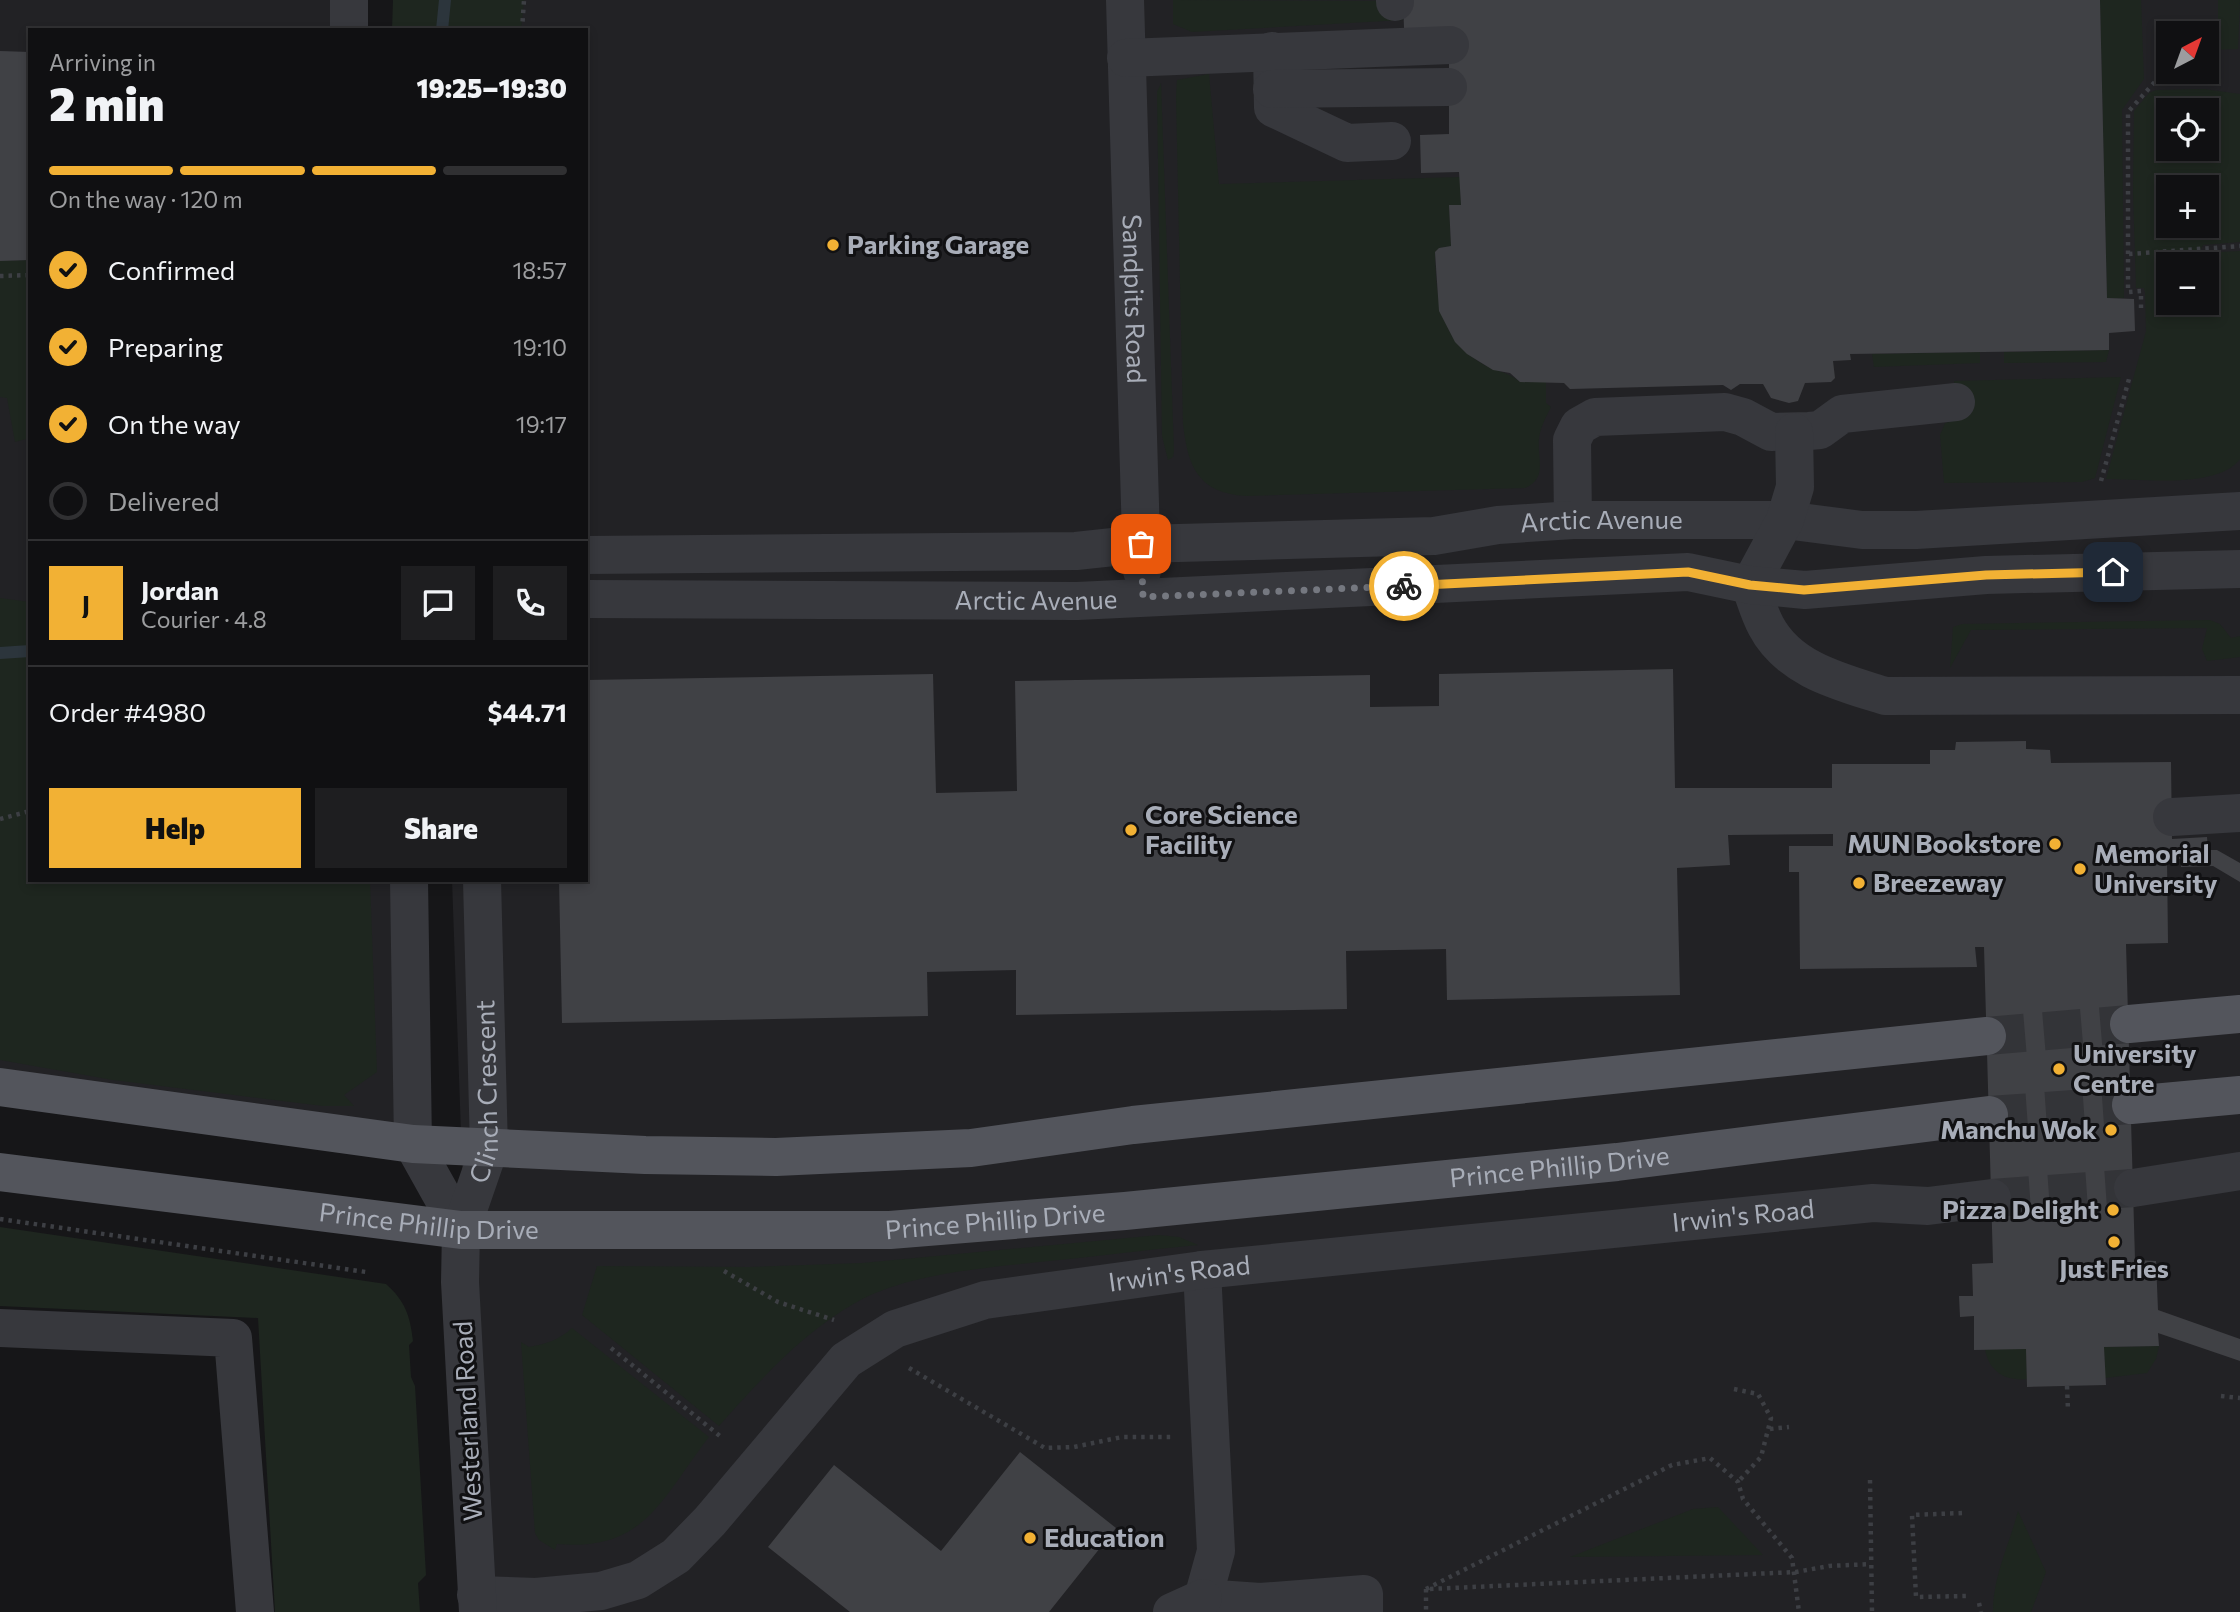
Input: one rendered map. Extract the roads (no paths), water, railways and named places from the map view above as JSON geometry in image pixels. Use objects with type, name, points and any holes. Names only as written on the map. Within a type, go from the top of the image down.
[{"type":"main road","points":[[2129,1024],[2240,1014]]},
{"type":"main road","points":[[0,1087],[413,1144],[489,1149],[776,1157],[971,1148],[1133,1125],[1987,1036]]},
{"type":"main road","points":[[2131,1105],[2240,1095]]},
{"type":"main road","name":"Prince Phillip Drive","points":[[0,1172],[461,1230],[890,1230],[1125,1211],[1617,1163],[1989,1115]]},
{"type":"street","points":[[349,0],[349,28]]},
{"type":"street","name":"Sandpits Road","points":[[1125,0],[1143,597]]},
{"type":"street","points":[[1126,58],[1450,45]]},
{"type":"street","points":[[1272,51],[1273,108],[1347,143],[1392,141]]},
{"type":"street","points":[[1272,89],[1448,88]]},
{"type":"street","points":[[1573,520],[1572,440],[1579,426],[1595,417],[1725,412],[1743,417],[1771,432],[1794,432],[1819,430],[1842,414],[1956,402]]},
{"type":"street","points":[[1794,432],[1795,487],[1785,520],[1750,585],[1767,627],[1790,657],[1830,678],[1885,696],[2240,695]]},
{"type":"street","name":"Arctic Avenue","points":[[588,555],[1076,551],[1141,544],[1434,536],[1498,525],[1573,520],[1785,520],[1862,530],[1916,530],[2240,512]]},
{"type":"street","name":"Arctic Avenue","points":[[588,599],[1077,601],[1688,572],[1750,585],[1804,590],[1986,575],[2240,569]]},
{"type":"street","points":[[2172,817],[2240,813]]},
{"type":"street","name":"Clinch Crescent","points":[[409,882],[413,1144],[461,1230]]},
{"type":"street","name":"Clinch Crescent","points":[[461,1230],[489,1149],[482,882]]},
{"type":"street","points":[[2133,1188],[2240,1171]]},
{"type":"street","name":"Irwin's Road","points":[[477,1604],[601,1591],[638,1580],[677,1556],[846,1360],[895,1329],[985,1300],[1202,1270],[1873,1203],[1928,1206],[1992,1198]]},
{"type":"street","name":"Westerland Road","points":[[461,1230],[460,1282],[477,1604]]},
{"type":"street","points":[[1187,1605],[1216,1551],[1202,1270]]},
{"type":"street","points":[[0,1328],[233,1338],[255,1612]]},
{"type":"street","points":[[1187,1605],[1364,1594],[1364,1612]]},
{"type":"waterway","points":[[442,28],[445,0]]},
{"type":"waterway","points":[[0,653],[28,651]]},
{"type":"tunnel","points":[[1987,1036],[2129,1024]]},
{"type":"tunnel","points":[[1989,1115],[2131,1105]]},
{"type":"tunnel","points":[[1992,1198],[2133,1188]]},
{"type":"place","name":"Parking Garage","points":[[833,245]]},
{"type":"place","name":"Core Science Facility","points":[[1131,830]]},
{"type":"place","name":"MUN Bookstore","points":[[2055,844]]},
{"type":"place","name":"Memorial University","points":[[2080,869]]},
{"type":"place","name":"Breezeway","points":[[1859,883]]},
{"type":"place","name":"University Centre","points":[[2059,1069]]},
{"type":"place","name":"Manchu Wok","points":[[2111,1130]]},
{"type":"place","name":"Pizza Delight","points":[[2113,1210]]},
{"type":"place","name":"Just Fries","points":[[2114,1242]]},
{"type":"place","name":"Education","points":[[1030,1538]]}]
